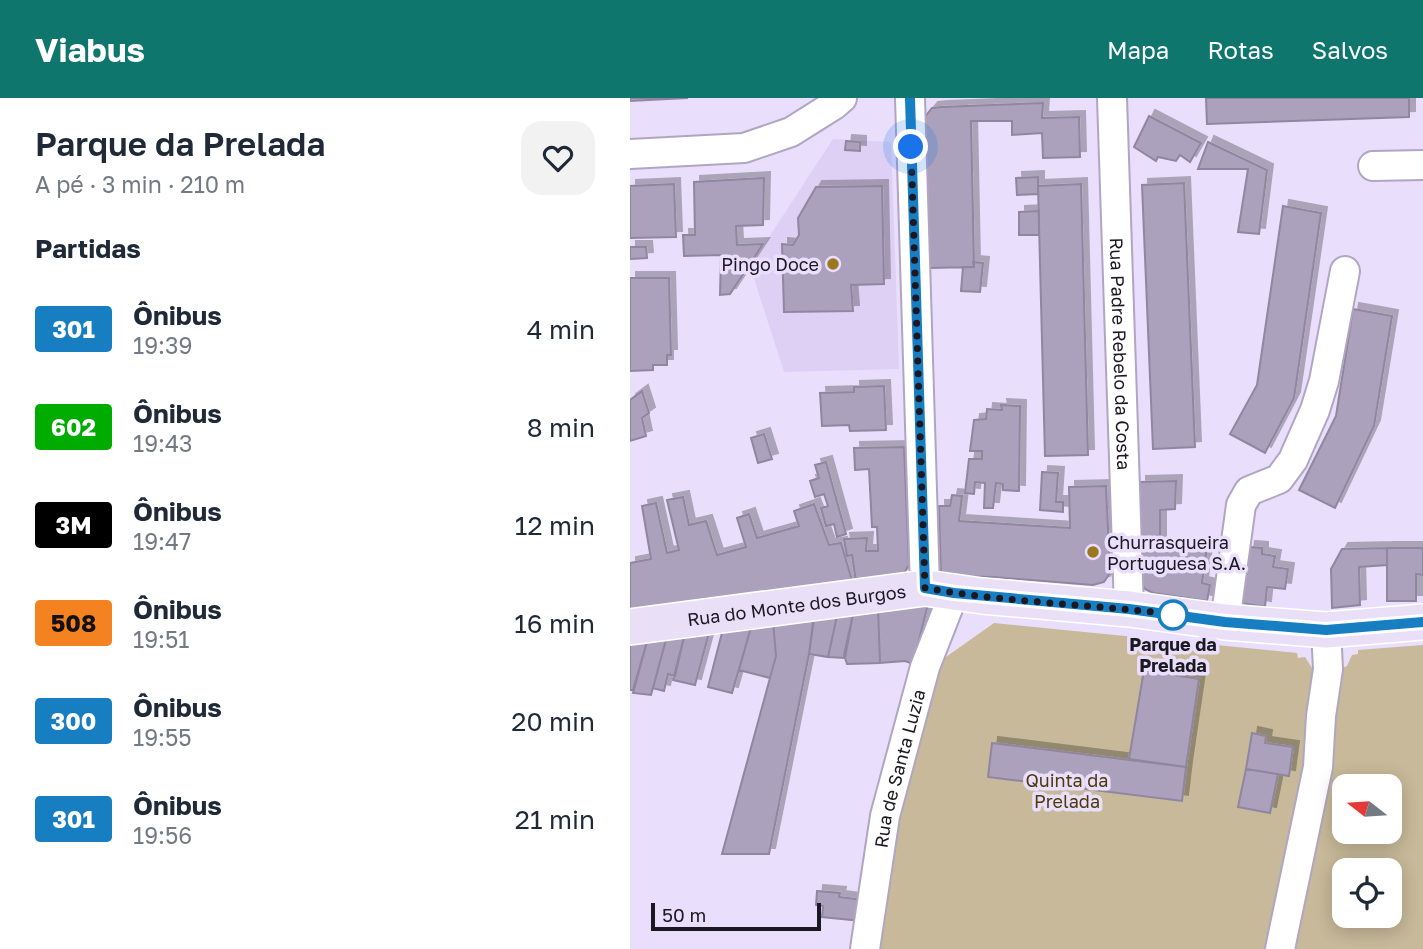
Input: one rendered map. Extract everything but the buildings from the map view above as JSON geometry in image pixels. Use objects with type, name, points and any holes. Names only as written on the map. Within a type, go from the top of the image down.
[{"type":"main road","name":"Rua do Monte dos Burgos","points":[[630,627],[939,590],[1129,609],[1225,622],[1326,630],[1423,622]]},
{"type":"street","points":[[630,154],[744,148],[791,132],[834,106],[842,98]]},
{"type":"street","name":"Rua de Santa Luzia","points":[[865,949],[885,816],[925,667],[939,590],[910,98]]},
{"type":"street","name":"Rua Padre Rebelo da Costa","points":[[1112,98],[1129,609]]},
{"type":"street","points":[[1373,166],[1423,165]]},
{"type":"street","points":[[1225,622],[1241,505],[1249,491],[1279,479],[1293,460],[1315,410],[1324,381],[1345,271]]},
{"type":"street","points":[[1280,949],[1318,767],[1321,716],[1328,669],[1326,630]]},
{"type":"shaded area","points":[[833,139],[891,142],[899,369],[784,372],[750,266]]},
{"type":"green space","name":"Quinta da Prelada","points":[[994,623],[1297,653],[1298,658],[1305,657],[1312,668],[1338,670],[1347,666],[1352,655],[1358,654],[1358,650],[1423,645],[1423,949],[874,949],[890,822],[929,669]]},
{"type":"bus line","name":"301","points":[[910,98],[925,588],[1129,609],[1225,622],[1326,630],[1423,622]]},
{"type":"place","name":"Pingo Doce","points":[[833,264]]},
{"type":"place","name":"Churrasqueira Portuguesa S.A.","points":[[1093,552]]},
{"type":"place","name":"Parque da Prelada","points":[[1173,615]]},
{"type":"route","points":[[911,147],[925,588],[1177,615],[1173,615]]}]
